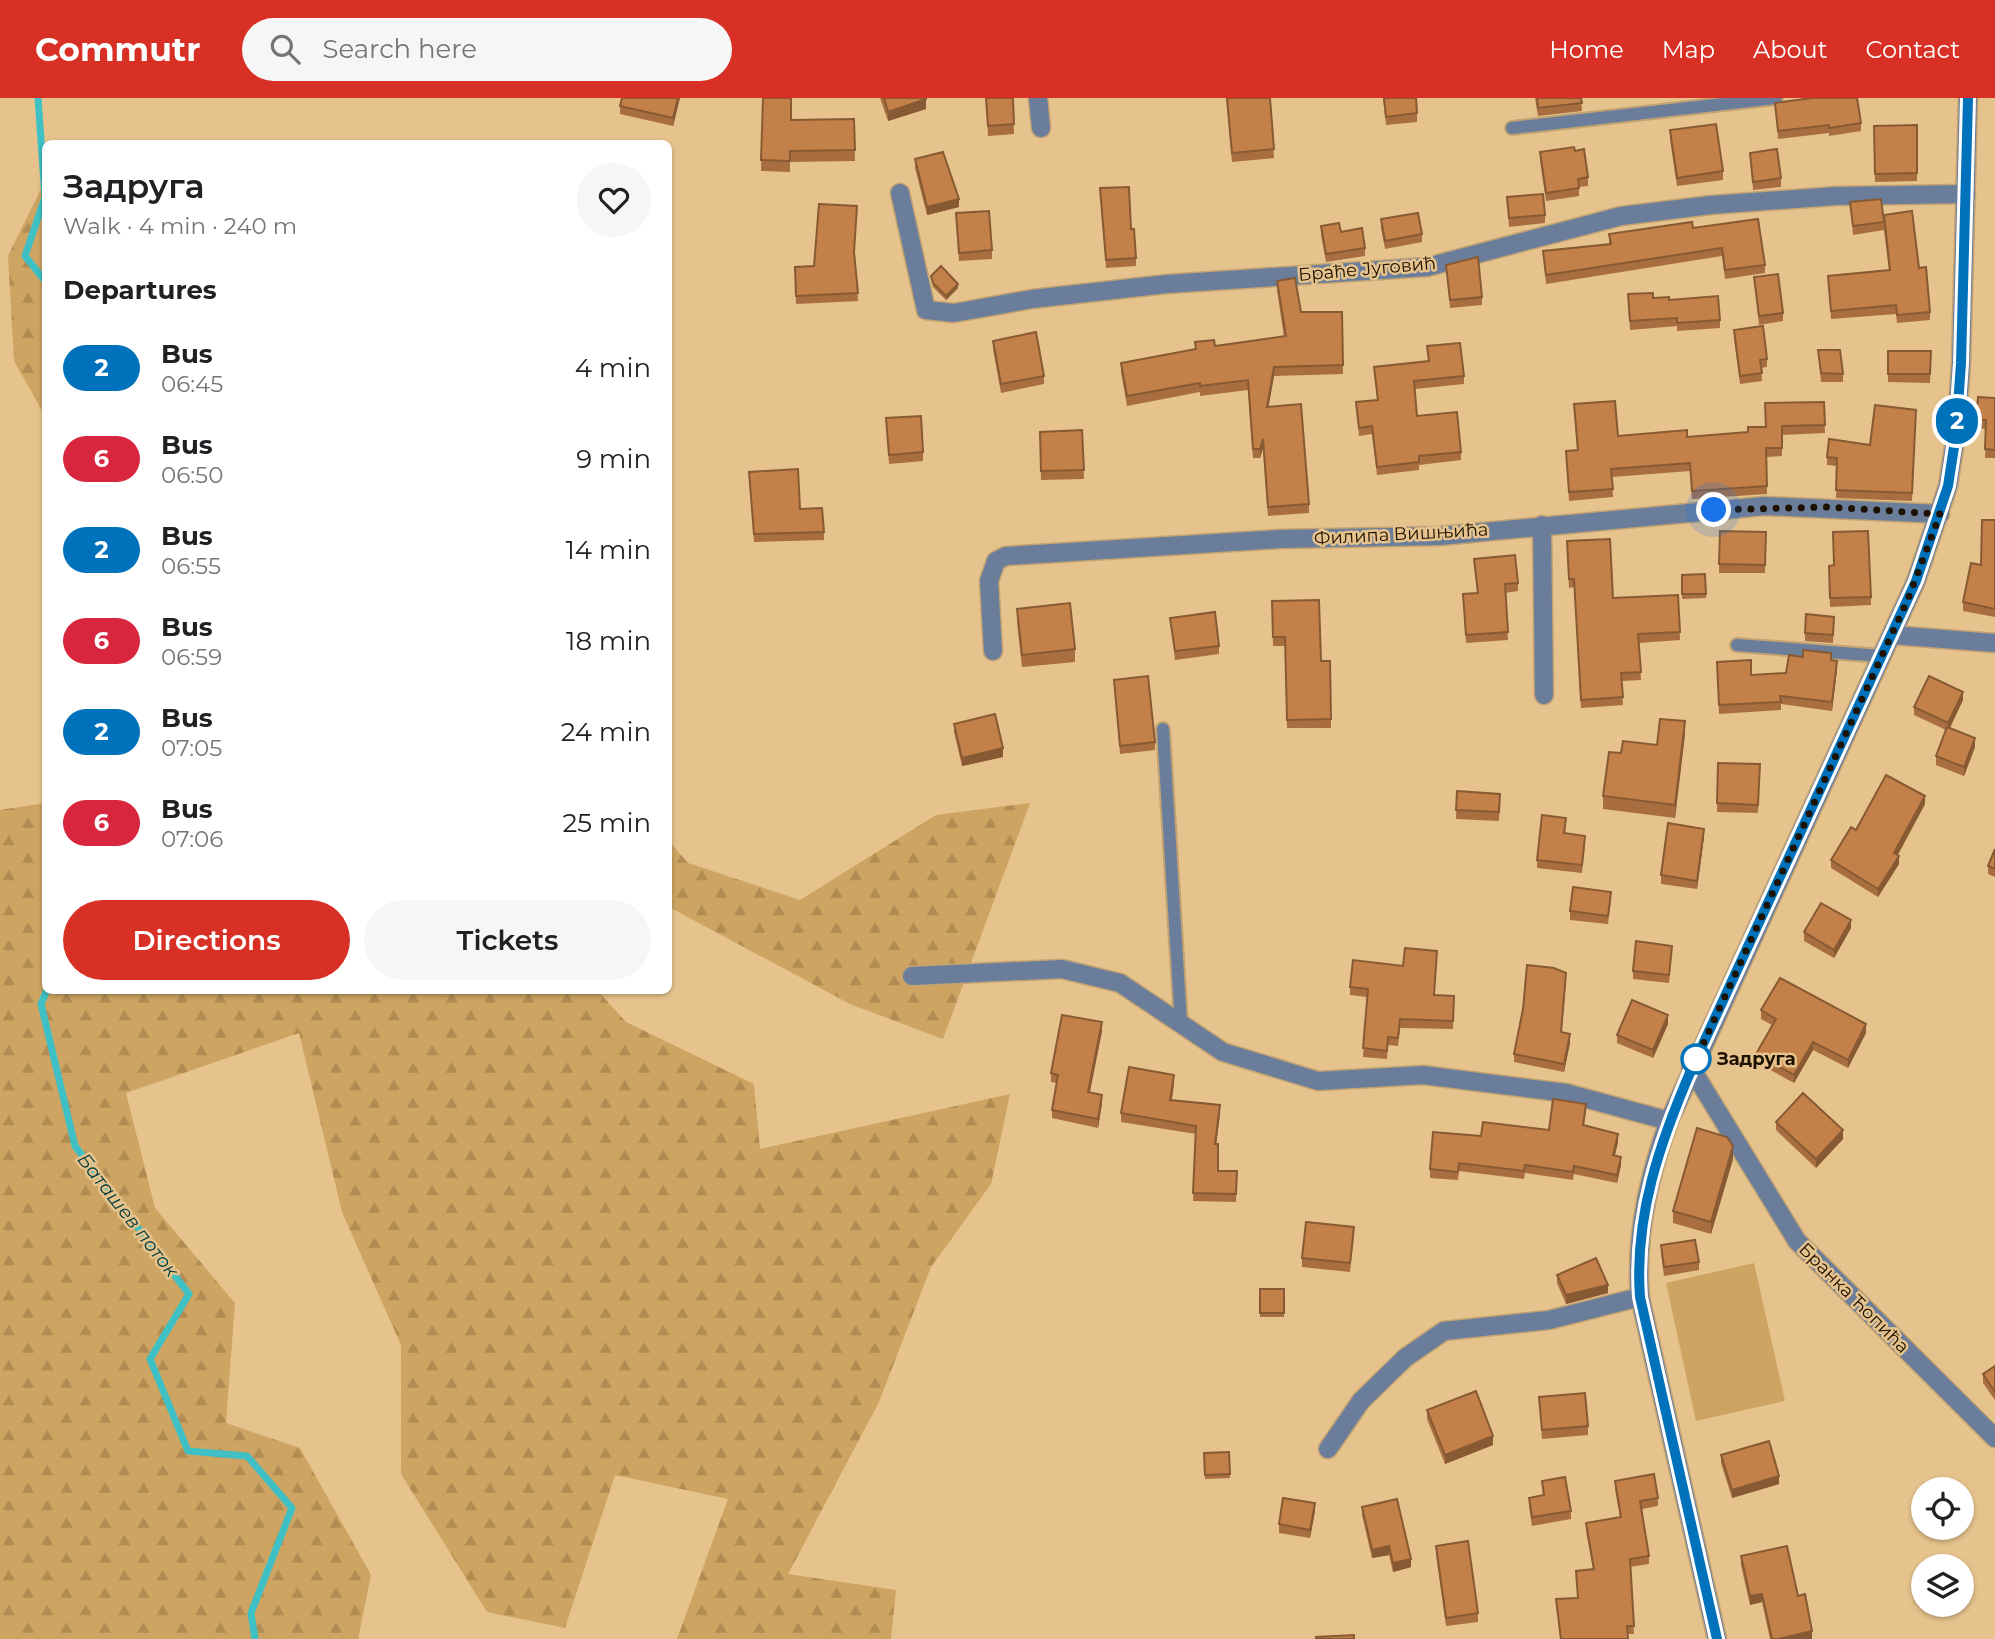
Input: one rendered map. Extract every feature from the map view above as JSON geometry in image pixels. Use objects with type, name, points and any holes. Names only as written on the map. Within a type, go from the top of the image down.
[{"type":"street","points":[[1038,98],[1041,128]]},
{"type":"street","points":[[1717,1639],[1640,1297],[1639,1251],[1644,1208],[1669,1121],[1892,635],[1926,556],[1940,514],[1952,464],[1958,408],[1968,98]]},
{"type":"street","name":"Браће Југовић","points":[[900,193],[926,310],[954,313],[1032,299],[1167,284],[1427,267],[1620,216],[1711,205],[1822,197],[1966,194]]},
{"type":"street","name":"Филипа Вишњића","points":[[993,650],[989,581],[996,561],[1006,556],[1280,539],[1440,536],[1765,506],[1940,514]]},
{"type":"street","points":[[1542,525],[1544,695]]},
{"type":"street","points":[[1892,635],[1995,643]]},
{"type":"street","points":[[912,976],[1062,970],[1120,983],[1223,1052],[1318,1082],[1423,1075],[1566,1093],[1669,1121]]},
{"type":"street","name":"Бранка Ћопића","points":[[1692,1068],[1797,1241],[1995,1438]]},
{"type":"street","points":[[1328,1449],[1361,1401],[1405,1358],[1444,1331],[1549,1320],[1640,1297]]},
{"type":"lane","points":[[1512,128],[1776,98]]},
{"type":"lane","points":[[1737,645],[1882,656]]},
{"type":"lane","points":[[1163,729],[1181,1024]]},
{"type":"green space","points":[[42,187],[42,411],[14,361],[8,256]]},
{"type":"green space","points":[[42,803],[42,994],[601,994],[626,1022],[754,1084],[760,1149],[1010,1094],[991,1184],[931,1267],[879,1402],[788,1574],[896,1590],[891,1639],[677,1639],[728,1499],[615,1475],[565,1628],[487,1612],[401,1474],[401,1345],[342,1212],[299,1033],[126,1093],[155,1208],[235,1303],[226,1423],[300,1448],[371,1575],[358,1639],[0,1639],[0,810]]},
{"type":"green space","points":[[1030,803],[943,1039],[850,1004],[672,909],[672,845],[688,863],[800,900],[936,815]]},
{"type":"green space","points":[[1754,1263],[1785,1401],[1696,1421],[1666,1283]]},
{"type":"building","points":[[622,98],[678,98],[673,118],[620,106]]},
{"type":"building","points":[[763,98],[791,98],[791,120],[854,119],[855,150],[790,151],[790,161],[761,160]]},
{"type":"building","points":[[884,98],[926,98],[926,99],[888,112]]},
{"type":"building","points":[[986,98],[1013,98],[1014,124],[988,126]]},
{"type":"building","points":[[1227,98],[1270,98],[1274,149],[1232,153]]},
{"type":"building","points":[[1384,98],[1416,98],[1417,113],[1386,117]]},
{"type":"building","points":[[1537,98],[1581,98],[1582,103],[1538,108]]},
{"type":"building","points":[[1812,98],[1857,98],[1861,123],[1778,131],[1775,103]]},
{"type":"building","points":[[1716,124],[1723,171],[1677,178],[1670,130]]},
{"type":"building","points":[[1917,125],[1917,173],[1875,174],[1874,126]]},
{"type":"building","points":[[1574,147],[1575,151],[1584,149],[1588,177],[1578,179],[1579,188],[1546,193],[1540,152]]},
{"type":"building","points":[[1777,149],[1781,178],[1753,182],[1750,153]]},
{"type":"building","points":[[943,152],[959,199],[927,207],[915,159]]},
{"type":"building","points":[[1129,187],[1131,229],[1134,229],[1136,258],[1106,260],[1100,188]]},
{"type":"building","points":[[1543,194],[1545,215],[1509,218],[1507,197]]},
{"type":"building","points":[[1881,199],[1884,222],[1853,226],[1850,202]]},
{"type":"building","points":[[819,204],[857,206],[854,252],[858,293],[796,296],[795,267],[814,266]]},
{"type":"building","points":[[989,211],[992,250],[959,253],[956,213]]},
{"type":"building","points":[[1912,211],[1919,268],[1926,267],[1930,312],[1897,315],[1896,305],[1831,311],[1828,276],[1890,270],[1884,215]]},
{"type":"building","points":[[1418,213],[1422,234],[1385,241],[1381,219]]},
{"type":"building","points":[[1758,219],[1765,265],[1725,270],[1722,248],[1546,275],[1543,251],[1611,244],[1609,234],[1692,222],[1693,228]]},
{"type":"building","points":[[1339,223],[1341,232],[1362,228],[1365,248],[1326,254],[1321,226]]},
{"type":"building","points":[[1478,257],[1482,297],[1450,300],[1446,265]]},
{"type":"building","points":[[941,266],[958,284],[946,296],[933,283],[931,276]]},
{"type":"building","points":[[1778,274],[1783,313],[1759,316],[1754,277]]},
{"type":"building","points":[[1295,278],[1301,312],[1342,312],[1343,365],[1274,367],[1267,407],[1301,404],[1309,504],[1268,507],[1263,439],[1260,449],[1253,449],[1248,380],[1200,386],[1200,383],[1127,396],[1121,363],[1196,349],[1195,342],[1214,340],[1215,346],[1286,336],[1277,281]]},
{"type":"building","points":[[1653,293],[1653,298],[1669,297],[1669,300],[1718,296],[1720,320],[1677,323],[1677,318],[1630,321],[1628,294]]},
{"type":"building","points":[[1763,326],[1767,359],[1760,360],[1762,373],[1740,376],[1734,330]]},
{"type":"building","points":[[1036,332],[1044,376],[1001,384],[993,341]]},
{"type":"building","points":[[1460,343],[1464,376],[1414,381],[1417,416],[1457,412],[1461,452],[1419,456],[1419,462],[1377,467],[1372,426],[1359,428],[1356,402],[1378,400],[1374,367],[1429,361],[1427,346]]},
{"type":"building","points":[[1818,350],[1840,350],[1843,374],[1821,373]]},
{"type":"building","points":[[1888,351],[1931,351],[1930,374],[1888,374]]},
{"type":"building","points":[[1978,397],[1995,398],[1995,450],[1985,449],[1986,420],[1976,420]]},
{"type":"building","points":[[1615,401],[1618,436],[1687,430],[1687,437],[1748,432],[1748,427],[1766,427],[1765,403],[1824,402],[1825,425],[1782,426],[1782,448],[1766,448],[1767,486],[1692,491],[1690,463],[1611,469],[1613,489],[1569,492],[1566,451],[1578,450],[1574,404]]},
{"type":"building","points":[[1875,405],[1916,410],[1912,493],[1836,490],[1837,458],[1827,457],[1829,439],[1870,445]]},
{"type":"building","points":[[921,416],[923,452],[889,455],[886,418]]},
{"type":"building","points":[[1082,430],[1084,470],[1041,471],[1040,432]]},
{"type":"building","points":[[798,469],[800,509],[822,508],[824,532],[754,534],[749,472]]},
{"type":"building","points":[[1982,520],[1995,520],[1995,609],[1963,602],[1971,563],[1981,565]]},
{"type":"building","points":[[1720,531],[1766,532],[1765,565],[1719,564]]},
{"type":"building","points":[[1868,531],[1871,597],[1830,598],[1829,566],[1834,565],[1833,532]]},
{"type":"building","points":[[1610,539],[1613,598],[1678,595],[1680,632],[1638,634],[1641,672],[1621,673],[1623,697],[1581,700],[1574,579],[1569,579],[1567,541]]},
{"type":"building","points":[[1515,555],[1518,583],[1505,584],[1508,632],[1466,635],[1463,594],[1478,593],[1474,559]]},
{"type":"building","points":[[1705,574],[1706,594],[1682,594],[1682,575]]},
{"type":"building","points":[[1319,600],[1321,661],[1330,661],[1331,719],[1287,720],[1285,637],[1273,637],[1272,601]]},
{"type":"building","points":[[1070,603],[1075,649],[1022,655],[1017,609]]},
{"type":"building","points":[[1215,612],[1219,646],[1175,651],[1170,618]]},
{"type":"building","points":[[1806,614],[1834,617],[1833,635],[1805,633]]},
{"type":"building","points":[[1803,650],[1831,653],[1831,660],[1837,661],[1832,702],[1780,696],[1781,702],[1719,705],[1717,662],[1751,660],[1751,675],[1786,673],[1789,655],[1803,657]]},
{"type":"building","points":[[1148,676],[1155,742],[1120,746],[1114,680]]},
{"type":"building","points":[[1929,676],[1963,692],[1948,723],[1914,707]]},
{"type":"building","points":[[995,714],[1003,748],[962,758],[954,724]]},
{"type":"building","points":[[1660,719],[1685,721],[1675,805],[1603,796],[1609,752],[1621,753],[1623,741],[1657,745]]},
{"type":"building","points":[[1947,727],[1975,738],[1964,767],[1936,756]]},
{"type":"building","points":[[1718,763],[1760,764],[1758,805],[1717,803]]},
{"type":"building","points":[[1886,775],[1925,796],[1894,853],[1899,856],[1878,889],[1831,860],[1851,827],[1856,830]]},
{"type":"building","points":[[1457,791],[1500,794],[1499,812],[1456,810]]},
{"type":"building","points":[[1542,815],[1566,818],[1564,833],[1585,836],[1582,865],[1537,860]]},
{"type":"building","points":[[1668,823],[1704,829],[1697,881],[1661,875]]},
{"type":"building","points":[[1995,849],[1995,869],[1988,866]]},
{"type":"building","points":[[1573,887],[1611,892],[1608,916],[1570,911]]},
{"type":"building","points":[[1821,903],[1851,920],[1834,950],[1804,932]]},
{"type":"building","points":[[1636,941],[1672,946],[1669,975],[1633,971]]},
{"type":"building","points":[[1405,948],[1437,951],[1434,995],[1454,996],[1453,1021],[1400,1019],[1398,1038],[1388,1037],[1387,1051],[1363,1048],[1368,989],[1350,987],[1353,960],[1403,966]]},
{"type":"building","points":[[1527,965],[1554,968],[1566,973],[1561,1032],[1570,1034],[1564,1064],[1514,1054],[1523,1009]]},
{"type":"building","points":[[1780,978],[1866,1024],[1848,1060],[1813,1042],[1794,1075],[1756,1054],[1776,1019],[1761,1010]]},
{"type":"building","points":[[1632,1000],[1668,1015],[1653,1050],[1617,1035]]},
{"type":"building","points":[[1062,1015],[1102,1022],[1088,1092],[1102,1095],[1098,1119],[1052,1110],[1058,1075],[1051,1073]]},
{"type":"building","points":[[1129,1067],[1174,1075],[1170,1100],[1220,1105],[1215,1144],[1218,1144],[1218,1171],[1237,1171],[1236,1194],[1193,1193],[1196,1126],[1121,1113]]},
{"type":"building","points":[[1803,1093],[1843,1130],[1816,1159],[1776,1122]]},
{"type":"building","points":[[1553,1099],[1586,1104],[1583,1125],[1618,1134],[1613,1155],[1621,1157],[1617,1175],[1574,1166],[1573,1172],[1525,1165],[1524,1171],[1459,1163],[1458,1172],[1430,1169],[1433,1132],[1481,1136],[1483,1122],[1549,1130]]},
{"type":"building","points":[[1697,1128],[1727,1137],[1733,1146],[1711,1222],[1673,1211]]},
{"type":"building","points":[[1306,1222],[1354,1227],[1350,1263],[1302,1258]]},
{"type":"building","points":[[1695,1240],[1699,1262],[1664,1267],[1661,1245]]},
{"type":"building","points":[[1596,1258],[1608,1285],[1566,1295],[1557,1275]]},
{"type":"building","points":[[1260,1289],[1284,1289],[1284,1313],[1260,1313]]},
{"type":"building","points":[[1995,1366],[1995,1392],[1983,1374]]},
{"type":"building","points":[[1476,1391],[1493,1436],[1445,1455],[1427,1410]]},
{"type":"building","points":[[1585,1393],[1588,1426],[1542,1430],[1539,1397]]},
{"type":"building","points":[[1769,1441],[1779,1476],[1732,1490],[1721,1455]]},
{"type":"building","points":[[1229,1452],[1230,1474],[1205,1475],[1204,1453]]},
{"type":"building","points":[[1654,1474],[1658,1498],[1640,1501],[1649,1556],[1630,1559],[1634,1626],[1627,1626],[1628,1639],[1561,1639],[1556,1599],[1578,1598],[1576,1571],[1594,1569],[1586,1523],[1621,1517],[1615,1481]]},
{"type":"building","points":[[1565,1477],[1571,1511],[1532,1517],[1529,1498],[1544,1495],[1542,1481]]},
{"type":"building","points":[[1283,1498],[1315,1503],[1310,1530],[1279,1524]]},
{"type":"building","points":[[1397,1499],[1411,1559],[1393,1563],[1389,1546],[1372,1550],[1362,1507]]},
{"type":"building","points":[[1468,1541],[1478,1613],[1446,1618],[1436,1546]]},
{"type":"building","points":[[1787,1546],[1798,1596],[1805,1594],[1812,1631],[1772,1639],[1762,1594],[1750,1596],[1741,1556]]},
{"type":"building","points":[[1354,1635],[1354,1639],[1316,1639],[1316,1637]]},
{"type":"waterway","name":"Баташев поток","points":[[38,98],[42,155]]},
{"type":"waterway","name":"Баташев поток","points":[[42,206],[25,256],[42,277]]},
{"type":"waterway","name":"Баташев поток","points":[[45,994],[41,1004],[75,1146],[189,1294],[150,1359],[188,1451],[247,1456],[292,1508],[251,1613],[255,1639]]},
{"type":"bus line","name":"2","points":[[1717,1639],[1683,1500],[1640,1297],[1638,1272],[1644,1208],[1669,1121],[1888,644],[1934,535],[1948,486],[1956,434],[1961,363],[1968,98]]},
{"type":"place","name":"Задруга","points":[[1696,1059]]},
{"type":"route","points":[[1696,1059],[1692,1068],[1908,599],[1940,514],[1827,507],[1765,506],[1714,510]]}]
